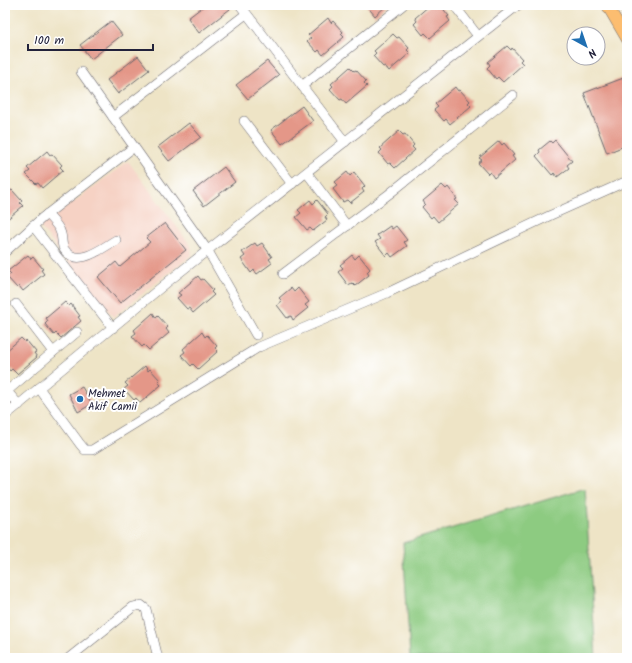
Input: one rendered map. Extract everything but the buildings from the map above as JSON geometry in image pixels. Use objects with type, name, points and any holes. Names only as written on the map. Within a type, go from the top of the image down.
[{"type":"main road","points":[[607,5],[627,39]]},
{"type":"main road","points":[[624,5],[627,10]]},
{"type":"street","points":[[240,5],[345,142]]},
{"type":"street","points":[[302,86],[403,5]]},
{"type":"street","points":[[454,5],[478,36]]},
{"type":"street","points":[[5,416],[208,251],[518,5]]},
{"type":"street","points":[[113,117],[246,14]]},
{"type":"street","points":[[81,72],[208,251],[256,335]]},
{"type":"street","points":[[283,274],[347,226],[513,94]]},
{"type":"street","points":[[244,121],[292,184]]},
{"type":"street","points":[[5,252],[47,214],[134,146]]},
{"type":"street","points":[[307,173],[347,226]]},
{"type":"street","points":[[39,388],[80,444],[86,450],[92,450],[259,347],[387,293],[551,215],[627,181]]},
{"type":"street","points":[[47,214],[60,231],[64,248],[70,256],[75,258],[88,256],[116,240]]},
{"type":"street","points":[[33,226],[113,328]]},
{"type":"street","points":[[16,304],[54,352]]},
{"type":"street","points":[[19,405],[6,390],[77,332]]},
{"type":"street","points":[[69,658],[133,607],[141,605],[146,609],[158,658]]},
{"type":"shaded area","points":[[128,161],[191,246],[192,255],[113,317],[40,227]]},
{"type":"green space","points":[[585,488],[596,658],[410,658],[403,543]]},
{"type":"place","name":"Mehmet Akif Camii","points":[[80,399]]}]
